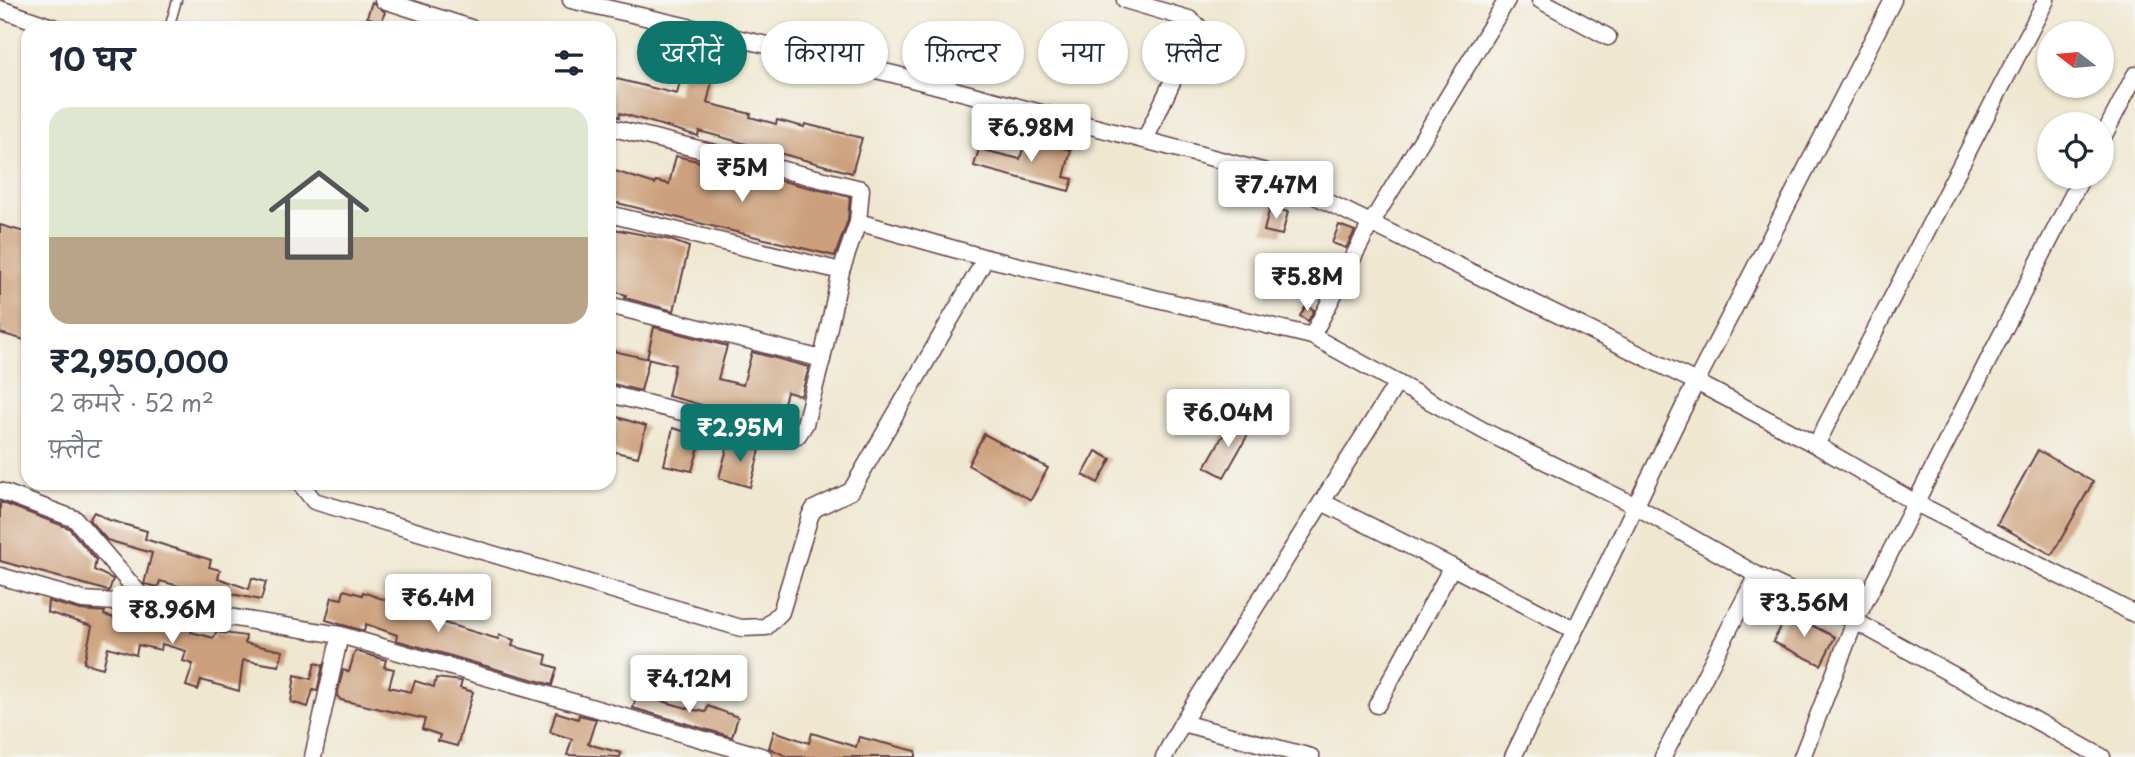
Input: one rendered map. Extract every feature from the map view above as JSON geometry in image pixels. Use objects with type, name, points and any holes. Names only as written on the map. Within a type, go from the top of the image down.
[{"type":"street","points":[[383,0],[449,21]]},
{"type":"street","points":[[570,0],[893,74],[1266,172],[1370,225],[1532,299],[1696,382],[1816,444],[1914,502],[2135,614]]},
{"type":"street","points":[[1125,0],[1189,19],[1198,26],[1145,140]]},
{"type":"street","points":[[1312,336],[1370,225],[1507,0]]},
{"type":"street","points":[[1540,0],[1608,37]]},
{"type":"street","points":[[1513,757],[1634,505],[1893,0]]},
{"type":"street","points":[[1816,444],[2046,0]]},
{"type":"street","points":[[0,9],[35,21]]},
{"type":"street","points":[[2114,116],[2135,75]]},
{"type":"street","points":[[616,129],[857,186],[862,192],[858,222],[841,271],[805,424],[798,435],[783,437],[616,396]]},
{"type":"street","points":[[1802,757],[1855,621],[2076,189]]},
{"type":"street","points":[[616,216],[841,271]]},
{"type":"street","points":[[858,222],[986,258],[1312,336],[1397,383],[1634,505],[1757,575],[1855,621],[2102,757]]},
{"type":"street","points":[[305,490],[314,501],[741,628],[766,627],[781,612],[814,509],[851,491],[986,258]]},
{"type":"street","points":[[616,307],[821,359]]},
{"type":"street","points":[[1164,757],[1182,723],[1397,383]]},
{"type":"street","points":[[0,491],[75,519],[148,604]]},
{"type":"street","points":[[1322,502],[1574,630]]},
{"type":"street","points":[[1377,705],[1452,566]]},
{"type":"street","points":[[1663,757],[1757,575]]},
{"type":"street","points":[[0,576],[83,600],[148,604],[340,635],[764,757]]},
{"type":"street","points":[[313,757],[340,635]]},
{"type":"street","points":[[1182,723],[1311,757]]},
{"type":"lane","points":[[171,21],[177,0]]},
{"type":"building","points":[[372,2],[385,12],[381,21],[367,17]]},
{"type":"building","points":[[616,79],[677,94],[680,84],[711,84],[707,103],[751,114],[750,117],[776,124],[777,120],[804,127],[805,124],[862,138],[852,173],[699,131],[698,136],[620,113],[619,117],[616,116]]},
{"type":"building","points":[[1026,138],[1071,150],[1064,177],[1073,179],[1069,191],[974,166],[979,149],[1020,159]]},
{"type":"building","points":[[676,156],[850,197],[848,220],[835,256],[616,203],[616,171],[655,184],[656,181],[669,184]]},
{"type":"building","points":[[1270,207],[1288,212],[1282,235],[1264,231]]},
{"type":"building","points":[[0,225],[21,231],[21,339],[0,333]]},
{"type":"building","points":[[1339,225],[1355,231],[1346,248],[1332,243]]},
{"type":"building","points":[[616,229],[670,240],[689,247],[674,311],[625,298],[626,295],[616,292]]},
{"type":"building","points":[[1306,306],[1314,310],[1308,321],[1300,316]]},
{"type":"building","points":[[654,327],[727,346],[718,379],[743,385],[752,352],[809,367],[801,396],[787,392],[778,425],[668,396],[675,365],[647,358]]},
{"type":"building","points":[[616,352],[649,359],[641,391],[616,385]]},
{"type":"building","points":[[617,417],[646,426],[638,457],[616,452]]},
{"type":"building","points":[[1231,421],[1250,431],[1224,477],[1205,467]]},
{"type":"building","points":[[673,428],[702,437],[692,471],[664,465]]},
{"type":"building","points":[[984,434],[1048,468],[1031,500],[968,465]]},
{"type":"building","points":[[729,441],[760,450],[750,487],[719,478]]},
{"type":"building","points":[[2038,450],[2093,482],[2052,555],[1997,524]]},
{"type":"building","points":[[1096,451],[1111,459],[1098,483],[1083,475]]},
{"type":"building","points":[[0,502],[69,528],[96,560],[94,570],[113,579],[109,591],[0,561]]},
{"type":"building","points":[[94,512],[109,520],[147,531],[145,539],[211,560],[209,567],[220,570],[218,578],[249,589],[252,578],[266,582],[261,600],[203,588],[202,592],[160,581],[158,587],[144,584],[152,553],[107,540],[89,520]]},
{"type":"building","points":[[344,590],[362,595],[363,592],[405,607],[409,596],[427,601],[425,606],[438,609],[434,620],[498,639],[499,635],[514,640],[512,646],[547,655],[545,664],[557,668],[552,685],[396,640],[397,635],[366,624],[364,631],[326,620],[332,597],[342,599]]},
{"type":"building","points":[[48,601],[80,610],[105,612],[104,615],[146,627],[147,624],[155,624],[178,629],[181,620],[193,622],[191,632],[214,638],[216,632],[246,636],[245,643],[283,651],[279,666],[243,660],[239,691],[201,680],[198,690],[186,686],[193,664],[183,661],[186,651],[162,644],[161,650],[138,645],[136,655],[108,647],[103,668],[84,663],[92,626],[47,612]]},
{"type":"building","points":[[1788,613],[1835,637],[1821,665],[1773,642]]},
{"type":"building","points":[[355,651],[386,660],[384,667],[394,669],[389,687],[411,692],[415,681],[434,687],[436,678],[462,681],[460,688],[473,692],[457,746],[438,741],[440,735],[422,729],[425,719],[341,700],[337,696],[343,670],[349,672]]},
{"type":"building","points":[[315,663],[323,665],[317,691],[313,690],[308,707],[291,702],[295,675],[311,679]]},
{"type":"building","points":[[637,694],[694,710],[706,712],[708,706],[738,717],[732,737],[633,708]]},
{"type":"building","points":[[556,712],[578,719],[579,715],[596,719],[588,744],[621,753],[620,757],[567,755],[572,739],[550,732]]},
{"type":"building","points":[[774,731],[809,743],[812,733],[856,747],[859,737],[916,751],[916,757],[788,757],[769,748]]}]
